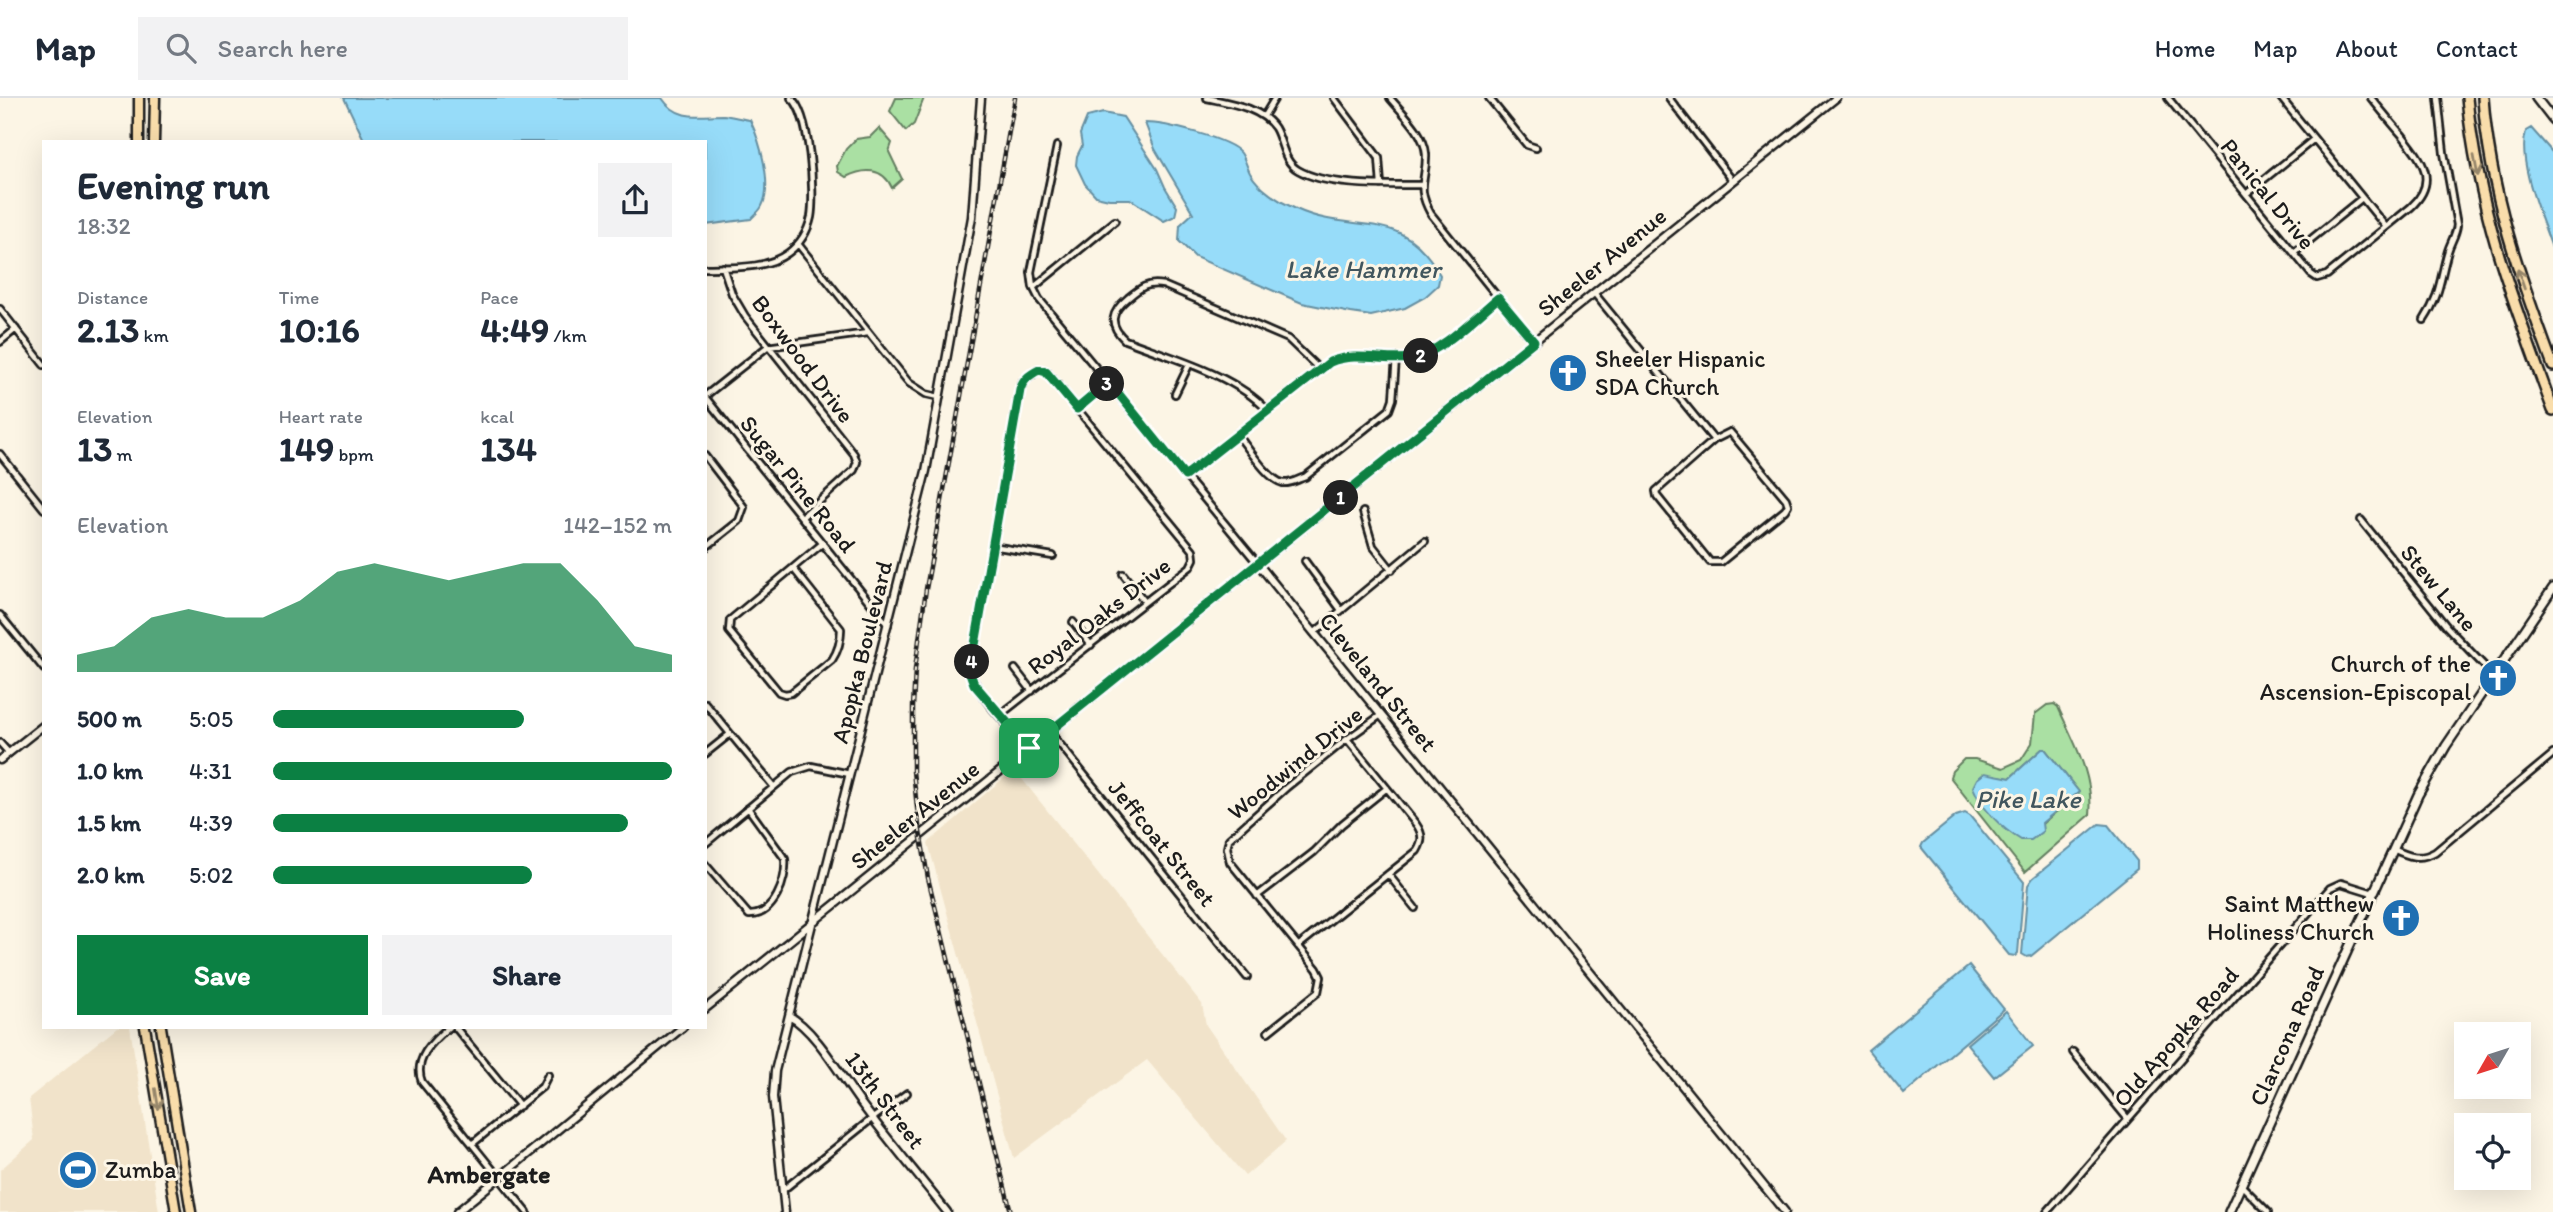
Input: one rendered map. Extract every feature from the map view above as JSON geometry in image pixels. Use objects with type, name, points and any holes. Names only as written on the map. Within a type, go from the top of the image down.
[{"type":"highway","points":[[2467,98],[2474,157],[2489,225],[2553,410]]},
{"type":"highway","points":[[2483,98],[2488,146],[2505,229],[2553,366]]},
{"type":"main road","points":[[139,98],[139,140]]},
{"type":"main road","points":[[154,140],[155,98]]},
{"type":"main road","points":[[2536,98],[2553,120]]},
{"type":"main road","name":"Clarcona Road","points":[[2229,1212],[2393,849],[2432,769],[2553,588]]},
{"type":"main road","points":[[145,1029],[176,1212]]},
{"type":"main road","points":[[161,1029],[191,1212]]},
{"type":"main road","points":[[152,1067],[167,1065]]},
{"type":"main road","points":[[167,1161],[183,1158]]},
{"type":"street","points":[[707,268],[766,264],[779,259],[798,244],[807,229],[813,195],[809,147],[798,105],[791,98]]},
{"type":"street","name":"Apopka Boulevard","points":[[785,1212],[774,1083],[918,509],[972,217],[981,98]]},
{"type":"street","points":[[1207,98],[1233,103],[1264,116],[1275,128],[1286,157],[1296,169],[1319,179],[1381,185],[1421,185]]},
{"type":"street","points":[[1264,116],[1275,98]]},
{"type":"street","points":[[1334,98],[1379,158],[1381,185]]},
{"type":"street","points":[[1390,98],[1420,135],[1426,154],[1421,185],[1422,198],[1431,214],[1534,341]]},
{"type":"street","points":[[1489,98],[1527,145],[1536,148]]},
{"type":"street","points":[[1669,98],[1733,181]]},
{"type":"street","name":"Sheeler Avenue","points":[[707,1007],[1836,98]]},
{"type":"street","name":"Panical Drive","points":[[2168,98],[2311,274],[2322,278],[2419,200],[2426,184],[2426,176],[2417,155],[2371,98]]},
{"type":"street","points":[[2281,98],[2386,227]]},
{"type":"street","points":[[2424,320],[2436,302],[2448,250],[2456,235],[2457,225],[2438,98]]},
{"type":"street","points":[[2246,194],[2314,139]]},
{"type":"street","points":[[1033,287],[1031,272],[1057,146]]},
{"type":"street","points":[[2294,253],[2362,198]]},
{"type":"street","points":[[1033,287],[1115,221]]},
{"type":"street","points":[[798,244],[909,383],[926,394],[940,397]]},
{"type":"street","name":"Boxwood Drive","points":[[723,267],[732,294],[767,347],[857,461],[854,470],[802,517]]},
{"type":"street","points":[[1268,410],[1245,389],[1125,340],[1113,325],[1113,314],[1117,307],[1144,285],[1163,285],[1288,339],[1319,369]]},
{"type":"street","name":"Cleveland Street","points":[[1033,287],[1039,299],[1314,632],[1785,1212]]},
{"type":"street","points":[[1594,293],[1714,440]]},
{"type":"street","points":[[1185,476],[1319,369],[1340,358],[1413,358],[1436,348],[1498,298]]},
{"type":"street","points":[[0,309],[42,362]]},
{"type":"street","points":[[0,342],[16,329]]},
{"type":"street","points":[[707,395],[767,347],[869,333]]},
{"type":"street","points":[[1237,433],[1272,477],[1282,483],[1305,477],[1389,410],[1393,399],[1396,358]]},
{"type":"street","points":[[1175,394],[1189,365]]},
{"type":"street","name":"Royal Oaks Drive","points":[[1000,715],[1190,567],[1194,559],[1193,550],[1046,372],[1039,370],[1023,382],[970,673],[974,684],[1000,715],[1029,748]]},
{"type":"street","points":[[1077,409],[1109,382]]},
{"type":"street","name":"Sugar Pine Road","points":[[707,399],[889,625]]},
{"type":"street","points":[[1730,432],[1735,436],[1788,505],[1786,510],[1732,554],[1715,564],[1710,562],[1657,496],[1656,491],[1714,440],[1730,432]]},
{"type":"street","points":[[0,454],[42,506]]},
{"type":"street","points":[[707,458],[744,507],[739,521],[707,546]]},
{"type":"street","points":[[1363,512],[1373,546],[1392,570]]},
{"type":"street","name":"Stew Lane","points":[[2361,520],[2447,627],[2494,676]]},
{"type":"street","points":[[1314,632],[1426,541]]},
{"type":"street","points":[[793,568],[841,629],[841,637],[832,660],[791,693],[785,694],[779,692],[729,631],[728,625],[730,620],[822,543]]},
{"type":"street","points":[[992,546],[1053,556]]},
{"type":"street","points":[[1305,561],[1341,610]]},
{"type":"street","points":[[1123,575],[1145,602]]},
{"type":"street","points":[[0,615],[42,667]]},
{"type":"street","points":[[1073,622],[1091,645]]},
{"type":"street","points":[[1015,670],[1032,691]]},
{"type":"street","points":[[707,705],[774,787]]},
{"type":"street","name":"Woodwind Drive","points":[[1268,1032],[1312,998],[1321,985],[1317,969],[1230,862],[1227,848],[1229,839],[1287,786],[1347,738],[1381,715]]},
{"type":"street","points":[[0,760],[42,727]]},
{"type":"street","name":"Jeffcoat Street","points":[[1050,732],[1247,976]]},
{"type":"street","points":[[707,752],[730,734]]},
{"type":"street","points":[[1298,946],[1417,851],[1422,836],[1416,824],[1347,738]]},
{"type":"street","points":[[0,743],[9,753]]},
{"type":"street","points":[[2393,849],[2416,858],[2423,858],[2435,852],[2553,754]]},
{"type":"street","points":[[707,842],[792,772],[811,765],[850,774]]},
{"type":"street","points":[[1257,896],[1314,852],[1342,824],[1387,788]]},
{"type":"street","points":[[707,866],[749,915],[759,914],[777,898],[786,865],[785,859],[748,808]]},
{"type":"street","points":[[1388,874],[1415,908]]},
{"type":"street","name":"Old Apopka Road","points":[[2046,1212],[2330,888],[2341,883],[2373,893]]},
{"type":"street","name":"13th Street","points":[[789,1016],[801,1024],[819,1046],[947,1212]]},
{"type":"street","points":[[447,1029],[423,1055],[418,1072],[422,1082],[527,1212]]},
{"type":"street","points":[[457,1029],[520,1106]]},
{"type":"street","points":[[457,1212],[681,1029]]},
{"type":"street","points":[[2074,1052],[2127,1118]]},
{"type":"street","points":[[472,1144],[542,1087],[548,1074]]},
{"type":"street","points":[[783,1191],[907,1093]]},
{"type":"street","points":[[2241,1185],[2268,1212]]},
{"type":"shaded area","points":[[1014,769],[1202,1004],[1206,1025],[1286,1141],[1245,1176],[1147,1060],[1014,1158],[928,843]]},
{"type":"shaded area","points":[[115,1029],[130,1029],[159,1212],[0,1212],[0,1170],[34,1140],[29,1098]]},
{"type":"green space","points":[[896,98],[924,98],[914,124],[906,131],[890,111]]},
{"type":"green space","points":[[879,128],[892,143],[889,152],[902,179],[892,188],[884,176],[872,171],[846,177],[838,172],[837,166],[846,149],[856,139],[870,137]]},
{"type":"green space","points":[[2054,704],[2058,707],[2082,760],[2089,786],[2090,815],[2025,872],[1950,777],[1952,771],[1964,759],[1975,759],[2003,768],[2021,760],[2032,743],[2035,714],[2047,705]],"holes":[[[2045,749],[2079,792],[2042,824],[1985,774],[2010,778]]]},
{"type":"water","points":[[344,98],[662,98],[668,106],[682,114],[723,115],[750,120],[764,163],[765,197],[761,208],[751,219],[707,225],[707,140],[364,140]]},
{"type":"water","points":[[1103,113],[1123,117],[1157,169],[1177,207],[1175,216],[1164,221],[1130,199],[1096,196],[1085,184],[1076,165],[1082,146],[1080,134],[1087,117]]},
{"type":"water","name":"Lake Hammer","points":[[1145,123],[1196,132],[1234,147],[1241,153],[1250,173],[1264,190],[1296,209],[1318,217],[1393,230],[1410,239],[1425,253],[1440,275],[1438,285],[1425,297],[1405,308],[1371,316],[1302,303],[1195,257],[1179,241],[1180,225],[1193,213],[1155,149]]},
{"type":"water","points":[[2531,128],[2553,153],[2553,251],[2537,207],[2525,159],[2526,131]]},
{"type":"water","name":"Pike Lake","points":[[2045,749],[2079,792],[2042,823],[2043,831],[2031,840],[2021,840],[1992,817],[1973,787],[1977,779],[1985,773],[2010,778]]},
{"type":"water","points":[[1965,813],[2024,882],[2018,953],[2015,956],[2009,955],[1921,847],[1956,816]]},
{"type":"water","points":[[2099,824],[2108,825],[2137,861],[2137,869],[2027,957],[2022,954],[2028,885]]},
{"type":"water","points":[[1969,966],[2004,1009],[1904,1094],[1868,1050]]},
{"type":"water","points":[[2006,1011],[2033,1046],[1994,1077],[1967,1044]]},
{"type":"railway","points":[[1011,1212],[928,878],[913,771],[913,707],[915,669],[926,589],[1015,98]]},
{"type":"place","name":"Sheeler Hispanic SDA Church","points":[[1568,373]]},
{"type":"place","name":"Church of the Ascension-Episcopal","points":[[2498,678]]},
{"type":"place","name":"Saint Matthew Holiness Church","points":[[2401,918]]},
{"type":"place","name":"Zumba","points":[[78,1170]]},
{"type":"district","name":"Ambergate","points":[[489,1174]]},
{"type":"route","points":[[1498,298],[1534,341],[1029,748],[974,684],[970,673],[1020,390],[1031,374],[1039,370],[1046,372],[1077,409],[1109,382],[1185,476],[1330,362],[1340,358],[1413,358],[1423,355],[1436,348],[1498,298]]}]
